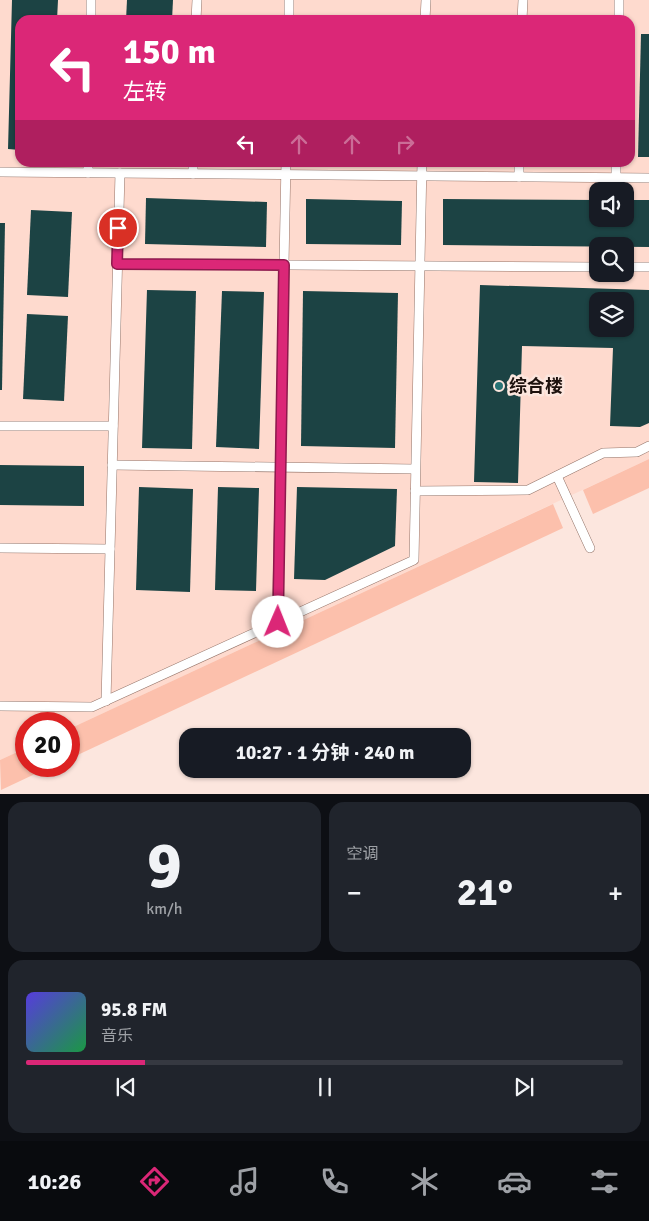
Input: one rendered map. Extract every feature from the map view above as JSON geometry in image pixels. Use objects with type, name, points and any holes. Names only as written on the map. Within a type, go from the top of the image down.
[{"type":"lane","points":[[91,0],[91,15]]},
{"type":"lane","points":[[196,0],[196,15]]},
{"type":"lane","points":[[289,15],[290,0]]},
{"type":"lane","points":[[425,15],[426,0]]},
{"type":"lane","points":[[522,15],[523,0]]},
{"type":"lane","points":[[619,0],[619,15]]},
{"type":"lane","points":[[88,167],[88,173]]},
{"type":"lane","points":[[193,167],[193,174]]},
{"type":"lane","points":[[278,622],[286,167]]},
{"type":"lane","points":[[0,706],[92,707],[414,560],[422,167]]},
{"type":"lane","points":[[519,167],[519,177]]},
{"type":"lane","points":[[616,167],[616,178]]},
{"type":"lane","points":[[0,172],[649,178]]},
{"type":"lane","points":[[106,701],[120,173]]},
{"type":"lane","points":[[117,264],[589,267]]},
{"type":"lane","points":[[634,267],[649,267]]},
{"type":"lane","points":[[0,426],[113,426]]},
{"type":"lane","points":[[415,491],[528,490],[603,453],[638,452],[649,446]]},
{"type":"lane","points":[[112,465],[416,469]]},
{"type":"lane","points":[[557,476],[590,548]]},
{"type":"lane","points":[[0,548],[110,549]]},
{"type":"shaded area","points":[[0,0],[649,0],[649,459],[80,724],[80,712],[15,712],[15,753],[0,760]]},
{"type":"shaded area","points":[[649,459],[649,488],[593,514],[583,490]]},
{"type":"shaded area","points":[[553,504],[563,528],[80,754],[80,724]]},
{"type":"shaded area","points":[[15,753],[15,777],[29,777],[1,790],[0,760]]},
{"type":"building","points":[[12,0],[58,0],[57,15],[15,15],[15,150],[8,149]]},
{"type":"building","points":[[127,0],[173,0],[172,15],[126,15]]},
{"type":"building","points":[[641,34],[649,34],[649,157],[638,157]]},
{"type":"building","points":[[146,198],[267,202],[266,247],[145,244]]},
{"type":"building","points":[[306,199],[402,201],[401,245],[306,244]]},
{"type":"building","points":[[443,199],[589,200],[589,227],[634,227],[634,200],[649,200],[649,247],[634,247],[634,237],[589,237],[589,246],[443,245]]},
{"type":"building","points":[[31,210],[72,212],[68,297],[27,295]]},
{"type":"building","points":[[0,223],[5,223],[2,390],[0,390]]},
{"type":"building","name":"综合楼","points":[[480,285],[649,290],[649,423],[640,427],[610,426],[613,348],[522,346],[518,483],[474,482]]},
{"type":"building","points":[[147,290],[196,291],[192,449],[142,448]]},
{"type":"building","points":[[222,291],[264,292],[259,449],[216,447]]},
{"type":"building","points":[[303,291],[398,293],[395,448],[301,446]]},
{"type":"building","points":[[27,314],[68,316],[64,401],[23,399]]},
{"type":"building","points":[[0,465],[84,466],[84,506],[0,505]]},
{"type":"building","points":[[139,487],[193,489],[190,592],[136,590]]},
{"type":"building","points":[[218,487],[259,488],[256,591],[215,590]]},
{"type":"building","points":[[297,487],[397,489],[395,546],[325,580],[294,579]]},
{"type":"place","name":"综合楼","points":[[499,386]]},
{"type":"route","points":[[118,228],[117,264],[284,265],[278,622]]}]
